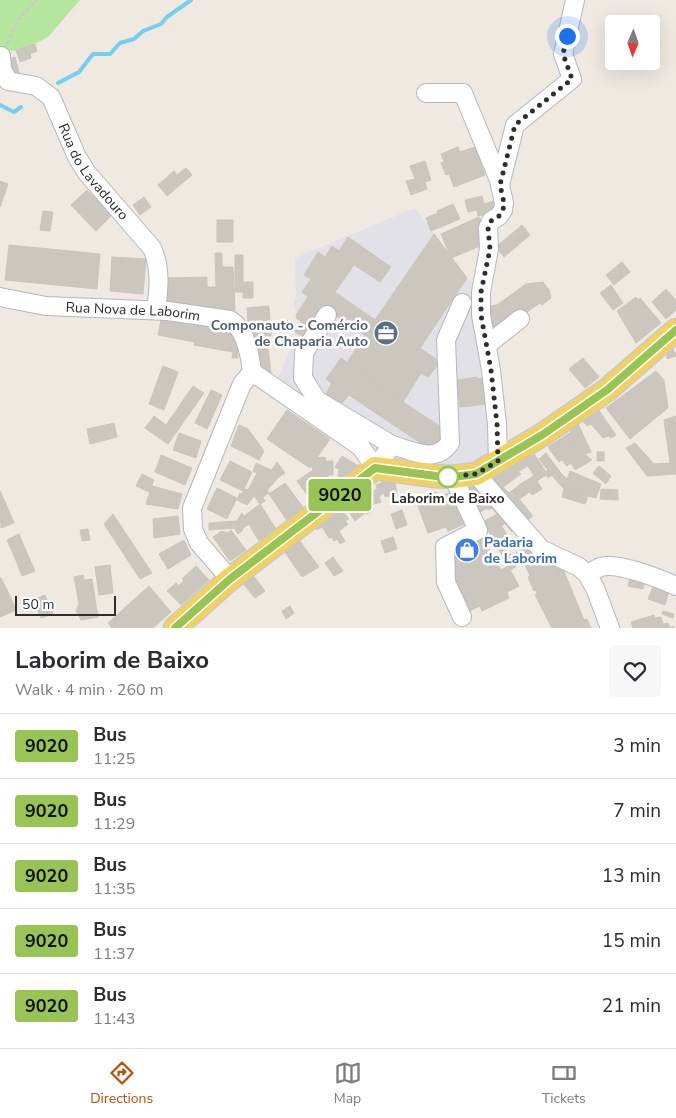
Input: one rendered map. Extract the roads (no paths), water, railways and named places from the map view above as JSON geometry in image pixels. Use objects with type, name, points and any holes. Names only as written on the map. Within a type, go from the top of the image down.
[{"type":"main road","points":[[176,628],[230,579],[375,468],[453,477],[476,474],[542,435],[607,390],[676,330]]},
{"type":"street","points":[[500,185],[515,125],[572,79],[563,54],[575,0]]},
{"type":"street","name":"Rua do Lavadouro","points":[[1,56],[2,69],[8,81],[36,86],[51,97],[77,157],[87,173],[152,248],[158,262],[159,289],[156,310]]},
{"type":"street","points":[[426,93],[463,93],[500,185],[504,203],[503,210],[499,216],[491,221],[488,228],[490,249],[481,292],[481,315],[491,370],[497,424],[498,461]]},
{"type":"street","name":"Rua Nova de Laborim","points":[[0,297],[46,306],[156,310],[212,317],[234,322],[250,352],[252,372]]},
{"type":"street","points":[[327,315],[304,353],[304,378],[317,400],[392,445],[430,456],[444,451],[450,443],[446,340],[462,303]]},
{"type":"street","points":[[487,345],[520,319]]},
{"type":"street","points":[[230,579],[199,542],[193,529],[192,508],[242,384],[252,372],[361,447],[375,468],[392,445]]},
{"type":"street","points":[[476,474],[541,549],[579,567],[587,574],[595,588],[610,628]]},
{"type":"street","points":[[453,477],[478,530],[445,547],[446,582],[462,617]]},
{"type":"street","points":[[587,574],[602,566],[624,568],[653,576],[676,586]]},
{"type":"waterway","points":[[58,83],[79,72],[93,54],[110,54],[120,43],[134,39],[143,31],[161,24],[167,17],[191,0]]},
{"type":"waterway","points":[[0,105],[14,112],[21,107]]},
{"type":"place","name":"Componauto - Comércio de Chaparia Auto","points":[[386,333]]},
{"type":"place","name":"Laborim de Baixo","points":[[448,477]]},
{"type":"place","name":"Padaria de Laborim","points":[[467,550]]}]
